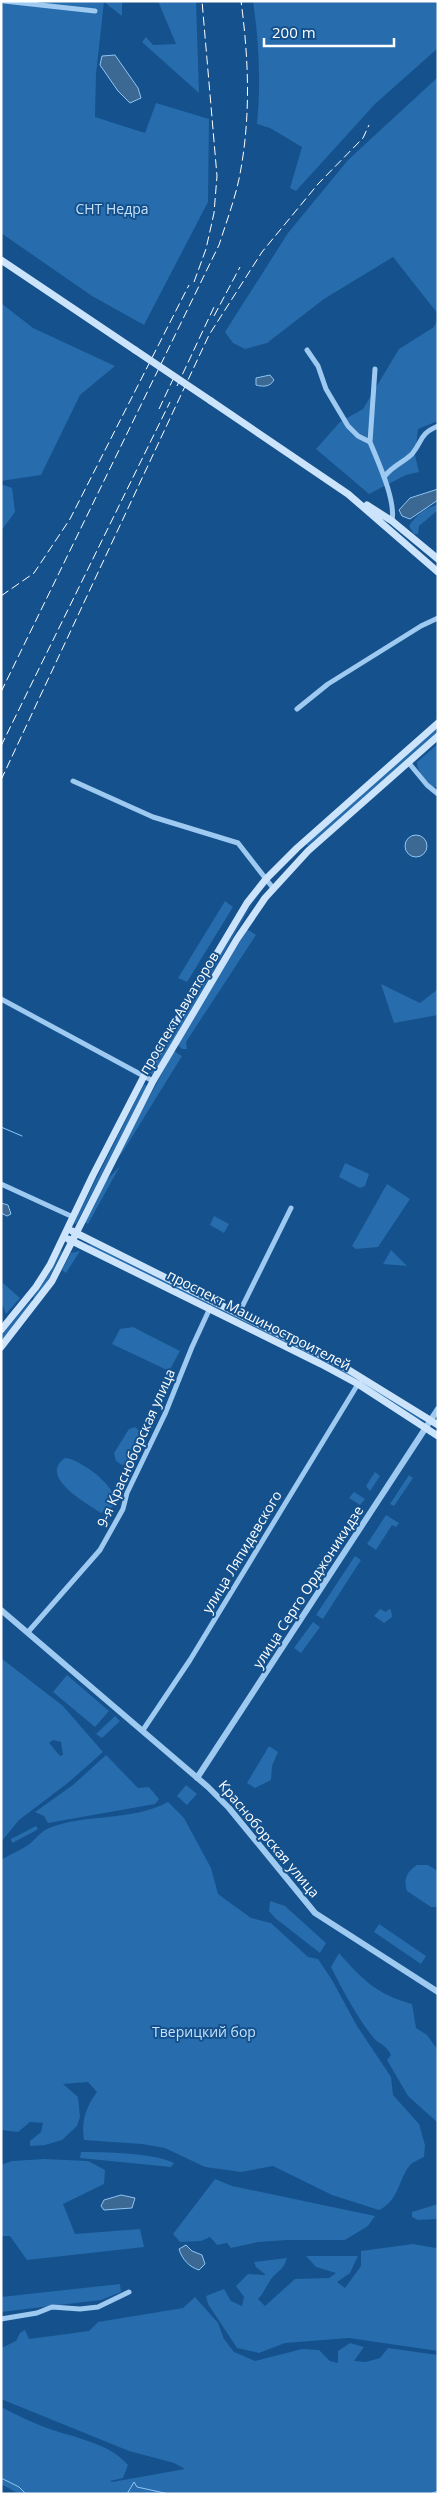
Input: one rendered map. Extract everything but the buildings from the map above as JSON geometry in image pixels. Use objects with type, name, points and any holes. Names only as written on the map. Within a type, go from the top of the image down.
[{"type":"main road","points":[[1,260],[341,489],[392,521],[438,559]]},
{"type":"main road","points":[[341,489],[438,572]]},
{"type":"main road","name":"проспект Авиаторов","points":[[1,1330],[36,1287],[144,1076],[238,917],[266,879],[309,836],[438,723]]},
{"type":"main road","name":"проспект Авиаторов","points":[[1,1347],[44,1292],[153,1081],[237,939],[273,888],[308,851],[438,736]]},
{"type":"main road","name":"проспект Машиностроителей","points":[[67,1229],[351,1370],[438,1426]]},
{"type":"main road","name":"проспект Машиностроителей","points":[[63,1237],[210,1308],[358,1384],[438,1436]]},
{"type":"street","points":[[4,1],[96,11]]},
{"type":"street","points":[[307,350],[318,366],[326,389],[348,426],[358,436],[370,442]]},
{"type":"street","points":[[375,369],[370,442],[384,477],[394,513],[392,521]]},
{"type":"street","points":[[384,477],[391,467],[412,454],[425,432],[438,426]]},
{"type":"street","points":[[297,710],[328,684],[414,629],[438,618]]},
{"type":"street","points":[[408,762],[427,785],[438,794]]},
{"type":"street","points":[[73,781],[153,817],[238,843],[273,888]]},
{"type":"street","points":[[1,999],[153,1081]]},
{"type":"street","points":[[1,1184],[73,1217]]},
{"type":"street","points":[[239,1313],[290,1208]]},
{"type":"street","name":"9-я Красноборская улица","points":[[28,1632],[100,1550],[124,1509],[127,1493],[165,1414],[210,1308]]},
{"type":"street","name":"улица Ляпидевского","points":[[143,1730],[190,1660],[358,1384]]},
{"type":"street","name":"улица Серго Орджоникидзе","points":[[197,1778],[438,1409]]},
{"type":"street","name":"Красноборская улица","points":[[1,1610],[143,1730],[229,1808],[315,1913],[438,1992]]},
{"type":"street","points":[[1,2319],[37,2313],[52,2306],[80,2309],[98,2307],[129,2292]]},
{"type":"green space","name":"СНТ Недра","points":[[1,1],[122,1],[122,16],[104,2],[96,74],[95,117],[145,133],[156,103],[209,119],[208,202],[144,325],[92,296],[1,233]]},
{"type":"green space","points":[[158,1],[196,1],[199,93],[142,42],[146,37],[153,45],[176,44]]},
{"type":"green space","points":[[253,1],[438,1],[438,48],[375,104],[296,191],[290,188],[302,147],[270,128],[257,124],[259,63]]},
{"type":"green space","points":[[438,77],[438,314],[393,257],[324,299],[267,343],[245,349],[233,343],[225,332],[288,233],[348,160]]},
{"type":"green space","points":[[1,303],[33,328],[115,366],[80,395],[41,475],[1,481]]},
{"type":"green space","points":[[438,318],[438,421],[418,429],[415,455],[419,472],[406,475],[369,494],[316,449],[340,422],[363,409],[399,349],[434,327]]},
{"type":"green space","points":[[1,484],[12,488],[15,512],[1,531]]},
{"type":"green space","points":[[437,505],[438,510],[419,526],[418,534],[414,534],[409,526],[412,522],[425,510]]},
{"type":"green space","points":[[438,728],[438,732],[308,846],[306,844]]},
{"type":"green space","points":[[438,744],[438,786],[433,788],[420,773],[417,762]]},
{"type":"green space","points":[[261,891],[153,1075],[150,1073],[244,916]]},
{"type":"green space","points":[[225,901],[233,907],[187,982],[178,978]]},
{"type":"green space","points":[[247,929],[256,935],[186,1042],[187,1049],[182,1049],[178,1045],[179,1042]]},
{"type":"green space","points":[[381,984],[420,1003],[438,989],[438,1015],[394,1023]]},
{"type":"green space","points":[[174,1051],[182,1056],[122,1153],[115,1161]]},
{"type":"green space","points":[[144,1084],[147,1086],[76,1224],[74,1223]]},
{"type":"green space","points":[[345,1163],[369,1174],[365,1186],[360,1188],[339,1177]]},
{"type":"green space","points":[[120,1166],[88,1224],[85,1222],[104,1183]]},
{"type":"green space","points":[[387,1184],[410,1199],[378,1247],[356,1249],[352,1246]]},
{"type":"green space","points":[[214,1216],[229,1224],[224,1233],[210,1225]]},
{"type":"green space","points":[[90,1244],[350,1373],[421,1419],[322,1361],[89,1246]]},
{"type":"green space","points":[[391,1250],[407,1266],[383,1264]]},
{"type":"green space","points":[[61,1251],[45,1286],[35,1299],[33,1298],[50,1272]]},
{"type":"green space","points":[[80,1251],[66,1273],[62,1270],[71,1253]]},
{"type":"green space","points":[[3,1283],[20,1298],[6,1314],[1,1301]]},
{"type":"green space","points":[[31,1300],[33,1302],[1,1341],[1,1336]]},
{"type":"green space","points":[[133,1327],[180,1351],[169,1371],[112,1344],[120,1329]]},
{"type":"green space","points":[[135,1427],[145,1436],[130,1463],[122,1465],[116,1461],[114,1453],[129,1429]]},
{"type":"green space","points":[[65,1458],[83,1465],[104,1481],[111,1491],[114,1500],[112,1507],[101,1513],[75,1496],[60,1481],[57,1473],[58,1465]]},
{"type":"green space","points":[[375,1472],[380,1476],[370,1491],[366,1486]]},
{"type":"green space","points":[[409,1475],[413,1478],[394,1506],[390,1504]]},
{"type":"green space","points":[[354,1492],[365,1499],[360,1505],[349,1498]]},
{"type":"green space","points":[[386,1515],[399,1523],[396,1527],[392,1525],[376,1550],[367,1544]]},
{"type":"green space","points":[[355,1556],[361,1560],[323,1619],[316,1615]]},
{"type":"green space","points":[[380,1609],[386,1612],[389,1609],[391,1610],[392,1617],[384,1623],[374,1616]]},
{"type":"green space","points":[[313,1622],[320,1627],[301,1653],[294,1648]]},
{"type":"green space","points":[[1,1658],[63,1706],[103,1752],[69,1782],[19,1820],[1,1842]],"holes":[[[53,1740],[61,1742],[63,1755],[60,1756],[49,1743]]]},
{"type":"green space","points":[[67,1675],[109,1711],[95,1727],[53,1692]]},
{"type":"green space","points":[[115,1716],[120,1721],[102,1738],[96,1734]]},
{"type":"green space","points":[[269,1746],[278,1752],[272,1766],[271,1780],[255,1788],[247,1783]]},
{"type":"green space","points":[[106,1755],[138,1788],[149,1787],[159,1799],[155,1804],[48,1823],[44,1816],[35,1812],[73,1785]]},
{"type":"green space","points":[[186,1785],[197,1794],[187,1805],[177,1796]]},
{"type":"green space","name":"Тверицкий бор","points":[[168,1802],[184,1818],[211,1868],[218,1894],[251,1918],[271,1923],[308,1957],[318,1959],[332,1980],[357,2026],[391,2077],[393,2095],[419,2124],[425,2145],[424,2157],[410,2165],[391,2201],[379,2210],[332,2195],[273,2166],[241,2172],[205,2167],[165,2148],[142,2144],[84,2140],[85,2114],[97,2092],[88,2082],[63,2084],[78,2097],[80,2117],[77,2126],[62,2140],[45,2145],[30,2146],[30,2141],[41,2132],[43,2123],[30,2122],[18,2132],[1,2130],[1,1860],[31,1843],[43,1831],[63,1823],[139,1812]]},
{"type":"green space","points":[[36,1826],[38,1829],[12,1843],[11,1839]]},
{"type":"green space","points":[[417,1865],[428,1865],[438,1871],[438,1907],[431,1907],[407,1891],[405,1883],[407,1876]]},
{"type":"green space","points":[[270,1901],[285,1906],[326,1943],[320,1953],[275,1918],[269,1911]]},
{"type":"green space","points":[[379,1924],[426,1956],[421,1964],[374,1932]]},
{"type":"green space","points":[[339,1953],[355,1971],[379,1991],[412,2004],[416,2028],[427,2035],[438,2050],[438,2123],[408,2096],[387,2060],[391,2055],[372,2036],[350,2003],[331,1967]]},
{"type":"green space","points":[[81,2152],[142,2155],[174,2163],[171,2167],[80,2158]]},
{"type":"green space","points":[[44,2159],[88,2161],[105,2170],[104,2184],[63,2204],[75,2234],[140,2229],[144,2247],[27,2260],[10,2236],[1,2236],[1,2165],[12,2161]]},
{"type":"green space","points":[[215,2179],[232,2186],[375,2216],[368,2226],[345,2240],[258,2242],[231,2248],[227,2243],[217,2245],[210,2237],[201,2241],[180,2242],[173,2234]]},
{"type":"green space","points":[[438,2204],[438,2219],[418,2220],[412,2217],[412,2212]]},
{"type":"green space","points":[[413,2244],[436,2248],[438,2245],[438,2351],[349,2338],[285,2343],[259,2353],[237,2348],[208,2304],[206,2296],[224,2289],[231,2301],[242,2306],[244,2297],[236,2286],[248,2274],[266,2275],[256,2267],[254,2262],[287,2258],[284,2266],[272,2278],[258,2299],[265,2306],[295,2279],[329,2278],[336,2273],[316,2267],[306,2256],[358,2256],[350,2273],[337,2282],[345,2288],[361,2266],[361,2251]]},
{"type":"green space","points":[[120,2284],[121,2292],[101,2300],[1,2312],[1,2297]]},
{"type":"green space","points":[[195,2297],[218,2323],[224,2339],[234,2352],[255,2361],[302,2349],[319,2350],[330,2361],[338,2363],[338,2351],[350,2343],[364,2347],[354,2361],[366,2362],[380,2358],[388,2348],[438,2355],[438,2494],[19,2494],[1,2484],[1,2407],[44,2427],[89,2441],[120,2457],[128,2465],[123,2478],[110,2481],[112,2482],[185,2469],[174,2463],[129,2451],[1,2399],[1,2348],[16,2341],[20,2333],[25,2330],[29,2339],[89,2331],[98,2322],[183,2308]]},
{"type":"shaded area","points":[[115,55],[138,88],[141,98],[130,103],[118,91],[100,65],[102,56]]},
{"type":"shaded area","points":[[270,375],[274,380],[270,384],[264,386],[256,385],[256,378]]},
{"type":"shaded area","points":[[438,489],[438,500],[410,519],[402,516],[399,510],[410,498]]},
{"type":"shaded area","points":[[412,835],[420,835],[427,842],[427,850],[420,857],[412,857],[405,850],[405,842]]},
{"type":"shaded area","points":[[1,1203],[8,1205],[11,1214],[7,1216],[1,1213]]},
{"type":"shaded area","points":[[121,2195],[135,2198],[132,2208],[104,2210],[101,2206],[104,2200]]},
{"type":"shaded area","points":[[186,2245],[192,2251],[202,2255],[205,2264],[199,2270],[189,2265],[182,2256],[179,2249]]},
{"type":"waterway","points":[[1,1127],[22,1136]]},
{"type":"waterway","points":[[1,2478],[19,2487],[26,2494]]},
{"type":"waterway","points":[[127,2494],[134,2482],[137,2487],[169,2494]]},
{"type":"waterway","points":[[430,2494],[438,2491]]},
{"type":"waterway","points":[[210,2494],[223,2494]]},
{"type":"railway","points":[[194,282],[206,249],[214,213],[217,176],[202,1]]},
{"type":"railway","points":[[1,692],[219,245],[237,188],[243,157],[247,113],[246,46],[241,1]]},
{"type":"railway","points":[[1,780],[209,335],[262,252],[318,184],[363,138],[369,125]]},
{"type":"railway","points":[[214,316],[240,267]]},
{"type":"railway","points":[[1,596],[34,573],[70,519],[189,285]]},
{"type":"railway","points":[[177,386],[214,307]]},
{"type":"railway","points":[[159,409],[175,375]]},
{"type":"railway","points":[[1,746],[170,402]]}]
